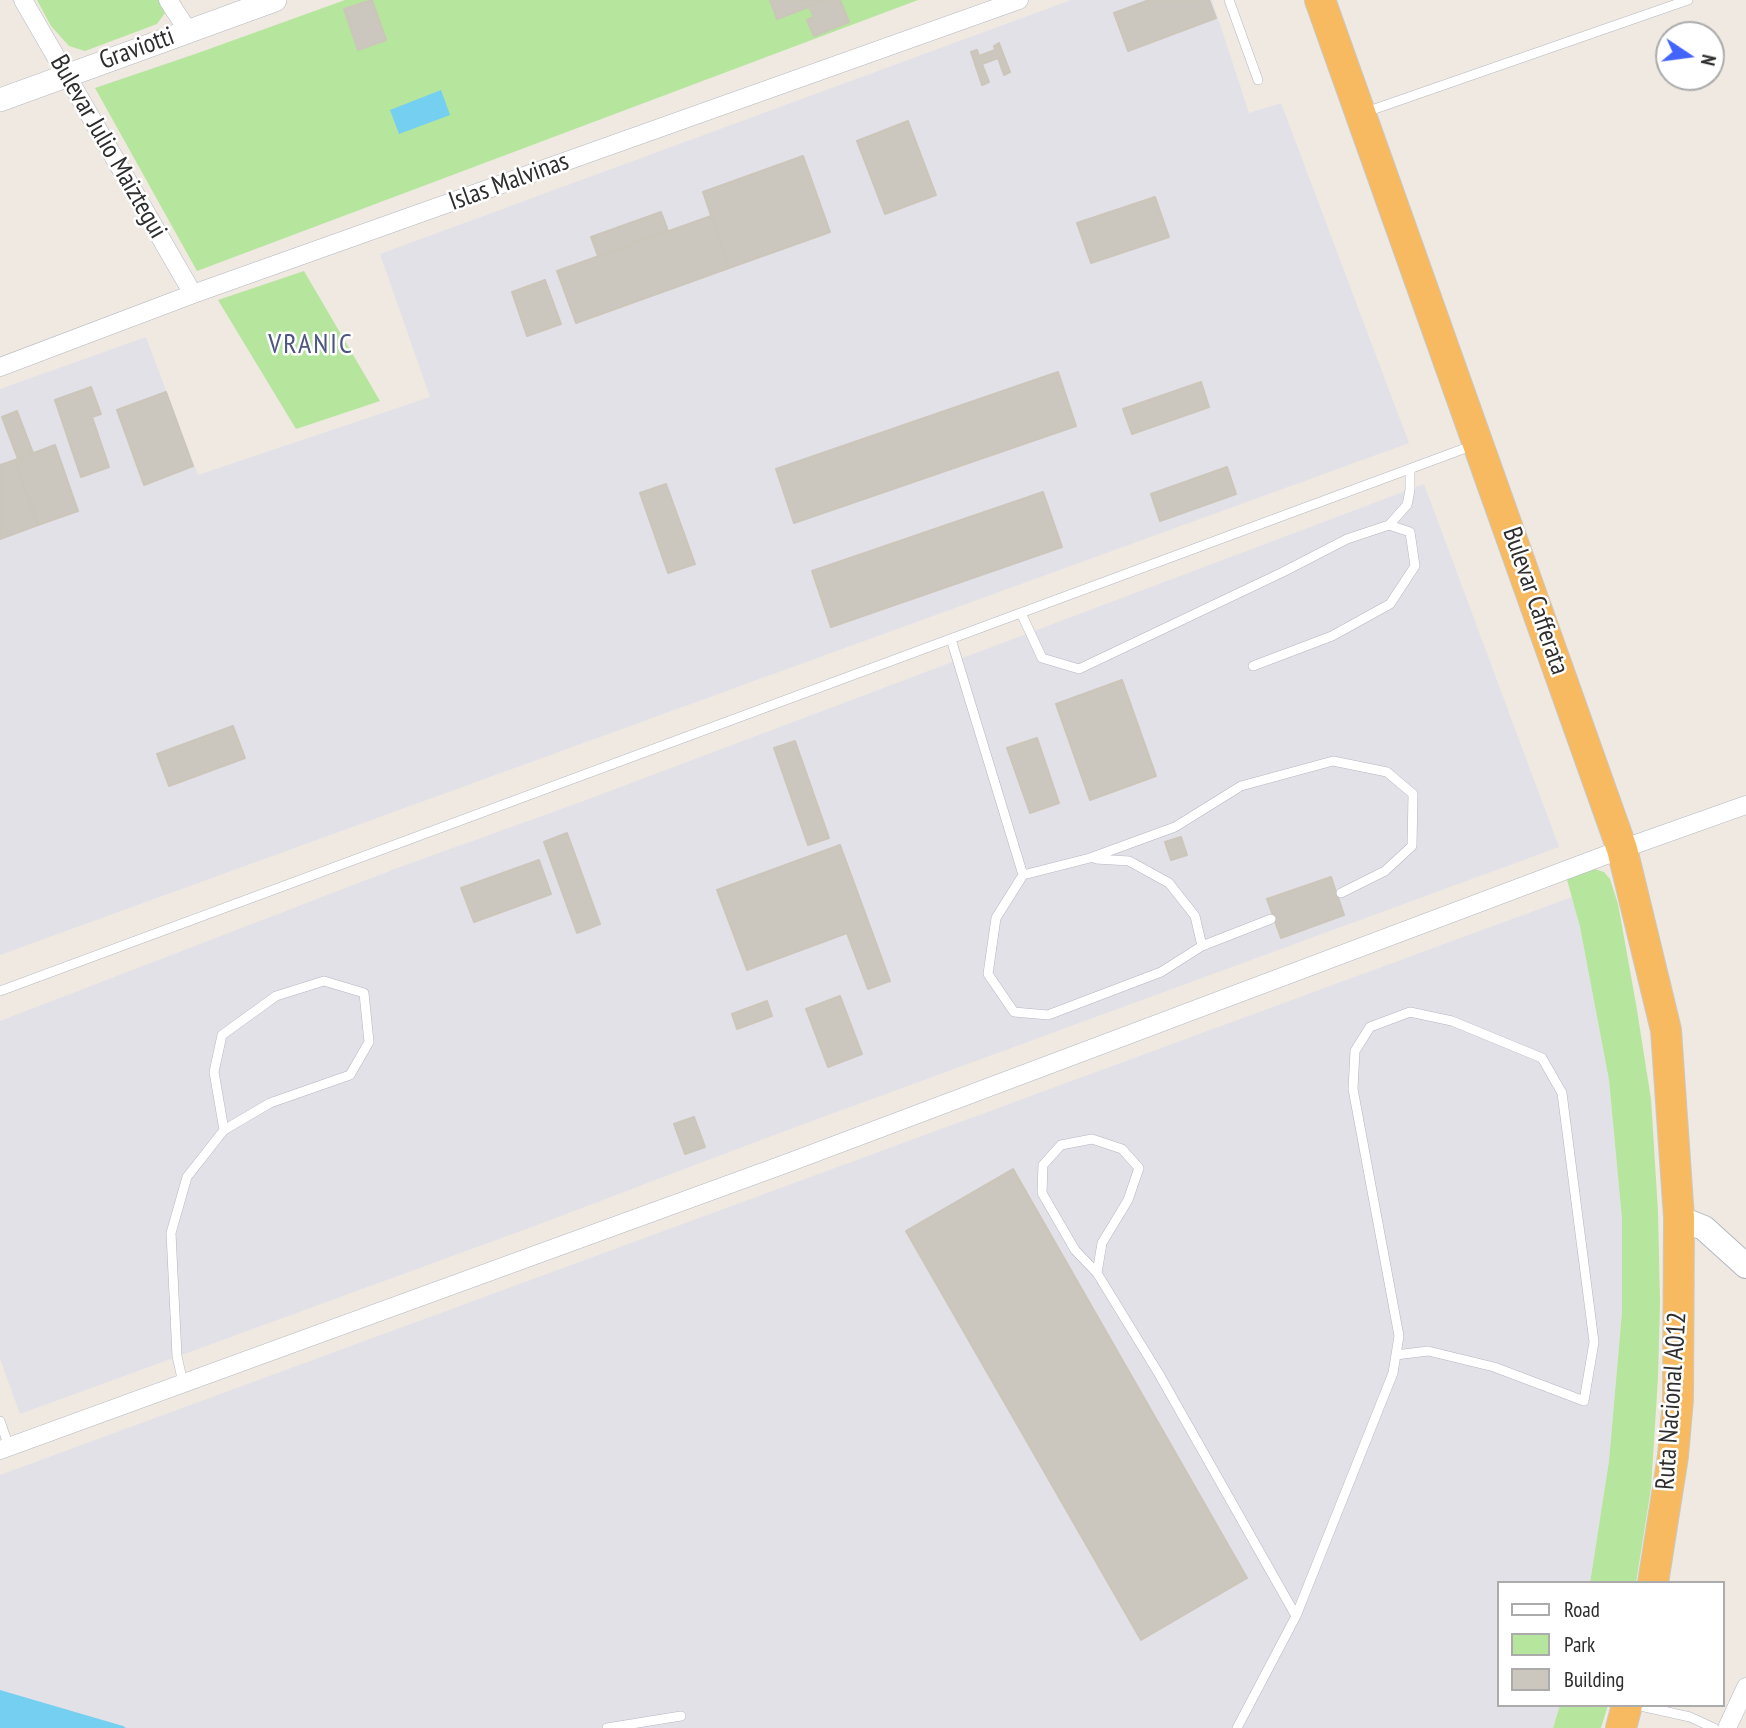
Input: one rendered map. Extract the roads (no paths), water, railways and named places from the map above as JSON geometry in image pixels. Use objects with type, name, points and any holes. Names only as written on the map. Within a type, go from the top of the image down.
[{"type":"highway","name":"Bulevar Cafferata","points":[[1320,0],[1622,849],[1666,1030],[1679,1218]]},
{"type":"highway","name":"Ruta Nacional A012","points":[[1653,1581],[1673,1456],[1678,1399],[1679,1218]]},
{"type":"highway","points":[[1621,1728],[1627,1707]]},
{"type":"main road","points":[[1679,1218],[1704,1228],[1746,1266]]},
{"type":"street","name":"Bulevar Julio Maiztegui","points":[[23,0],[193,294]]},
{"type":"street","points":[[169,0],[188,31]]},
{"type":"street","points":[[177,0],[188,31]]},
{"type":"street","name":"Graviotti","points":[[0,100],[275,0]]},
{"type":"street","name":"Islas Malvinas","points":[[0,367],[193,294],[1019,0]]},
{"type":"street","points":[[4,1448],[785,1164],[1622,849],[1746,805]]},
{"type":"street","points":[[1727,1728],[1746,1687]]},
{"type":"lane","points":[[1229,0],[1258,80]]},
{"type":"lane","points":[[1361,114],[1688,0]]},
{"type":"lane","points":[[0,991],[1479,443]]},
{"type":"lane","points":[[1021,613],[1042,659],[1079,669],[1347,539],[1389,525],[1408,505],[1410,469]]},
{"type":"lane","points":[[1253,666],[1332,636],[1390,604],[1415,566],[1410,532],[1389,525]]},
{"type":"lane","points":[[951,639],[1023,875]]},
{"type":"lane","points":[[1271,919],[1202,946],[1161,972],[1048,1015],[1014,1012],[988,974],[996,918],[1023,875],[1090,858],[1175,827],[1241,786],[1333,761],[1387,772],[1413,794],[1412,846],[1385,871],[1341,893]]},
{"type":"lane","points":[[1090,858],[1129,861],[1169,883],[1195,916],[1202,946]]},
{"type":"lane","points":[[183,1383],[177,1356],[171,1233],[187,1177],[224,1130],[270,1103],[349,1074],[369,1042],[364,993],[324,981],[276,996],[222,1035],[214,1072],[224,1130]]},
{"type":"lane","points":[[1237,1728],[1296,1616],[1393,1373],[1399,1336],[1353,1089],[1355,1051],[1370,1027],[1409,1012],[1452,1021],[1542,1058],[1562,1093],[1594,1342],[1584,1401],[1494,1367],[1428,1351],[1396,1355]]},
{"type":"lane","points":[[1097,1273],[1102,1243],[1128,1200],[1139,1167],[1122,1149],[1092,1139],[1061,1145],[1043,1165],[1042,1193],[1075,1250],[1097,1273],[1159,1374],[1296,1616]]},
{"type":"lane","points":[[0,1421],[4,1448]]},
{"type":"lane","points":[[1645,1707],[1690,1717],[1714,1728]]},
{"type":"lane","points":[[607,1728],[681,1716]]},
{"type":"water","points":[[441,90],[450,115],[399,134],[390,110]]},
{"type":"water","points":[[0,1690],[123,1726],[126,1728],[0,1728]]},
{"type":"district","name":"VRANIC","points":[[311,345]]}]
